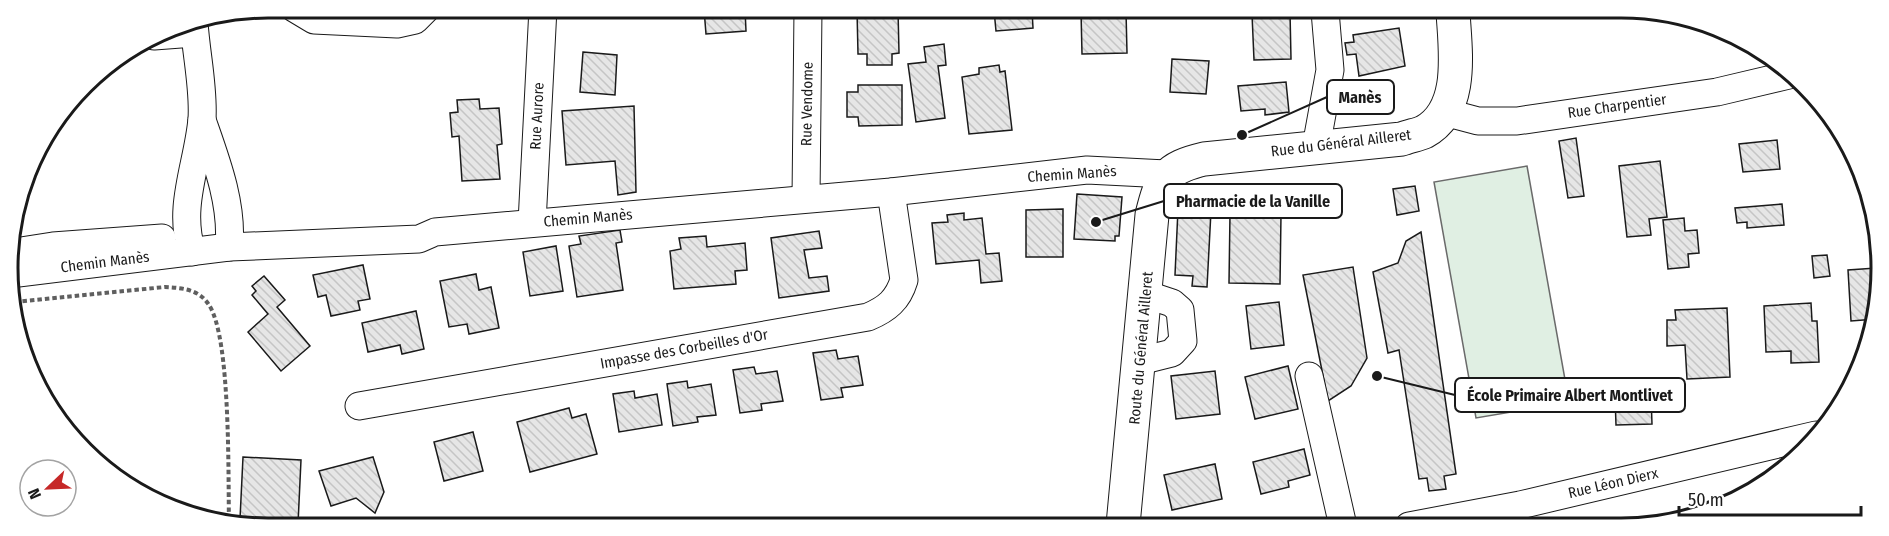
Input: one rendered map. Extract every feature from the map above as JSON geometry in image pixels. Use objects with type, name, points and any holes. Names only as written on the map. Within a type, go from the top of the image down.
[{"type":"main road","name":"Rue du Général Ailleret","points":[[1166,174],[1184,164],[1204,159],[1402,139],[1425,131],[1444,111],[1454,87],[1453,18]]},
{"type":"main road","name":"Route du Général Ailleret","points":[[1125,518],[1152,215],[1159,188],[1166,174]]},
{"type":"street","points":[[311,18],[397,24],[417,18]]},
{"type":"street","name":"Rue Aurore","points":[[532,223],[542,18]]},
{"type":"street","name":"Rue Vendome","points":[[806,198],[808,18]]},
{"type":"street","points":[[1316,147],[1330,70],[1326,18]]},
{"type":"street","points":[[194,29],[202,119],[226,197],[230,239]]},
{"type":"street","name":"Rue Charpentier","points":[[1444,111],[1478,121],[1517,121],[1717,92],[1782,77]]},
{"type":"street","points":[[19,251],[53,246],[190,244],[188,198],[202,119]]},
{"type":"street","name":"Chemin Manès","points":[[18,273],[190,244],[360,226],[392,226],[435,232],[891,192],[1088,170],[1166,174]]},
{"type":"street","name":"Impasse des Corbeilles d'Or","points":[[359,406],[857,319],[880,312],[900,294],[904,280],[891,192]]},
{"type":"street","points":[[1309,376],[1341,518]]},
{"type":"street","name":"Rue Léon Dierx","points":[[1499,518],[1521,516],[1804,438]]},
{"type":"path","points":[[20,301],[165,287],[190,288],[209,304],[222,349],[229,515]]},
{"type":"green space","points":[[1527,166],[1569,402],[1476,418],[1434,182]]},
{"type":"building","points":[[705,18],[745,18],[746,31],[706,34]]},
{"type":"building","points":[[857,18],[898,18],[899,53],[892,54],[892,65],[867,65],[867,54],[858,54]]},
{"type":"building","points":[[995,18],[1032,18],[1033,28],[996,31]]},
{"type":"building","points":[[1081,18],[1126,18],[1127,53],[1082,54]]},
{"type":"building","points":[[1252,18],[1290,18],[1291,59],[1254,60]]},
{"type":"building","points":[[1399,28],[1405,66],[1359,76],[1356,54],[1347,55],[1345,43],[1354,42],[1353,35]]},
{"type":"building","points":[[944,44],[946,65],[938,66],[945,118],[916,122],[908,64],[926,62],[924,47]]},
{"type":"building","points":[[583,52],[617,55],[615,95],[580,92]]},
{"type":"building","points":[[1172,59],[1209,61],[1206,94],[1170,92]]},
{"type":"building","points":[[999,65],[1000,72],[1005,71],[1012,130],[969,134],[962,77],[979,74],[979,68]]},
{"type":"building","points":[[1286,82],[1289,112],[1265,115],[1265,109],[1241,111],[1238,86]]},
{"type":"building","points":[[858,85],[902,85],[902,125],[859,126],[858,117],[847,117],[847,92],[858,92]]},
{"type":"building","points":[[479,99],[480,109],[499,108],[502,144],[497,145],[500,179],[462,181],[459,136],[452,137],[450,113],[458,112],[457,100]]},
{"type":"building","points":[[634,106],[636,192],[618,195],[615,161],[566,165],[562,111]]},
{"type":"building","points":[[1576,138],[1584,196],[1568,198],[1559,141]]},
{"type":"building","points":[[1777,140],[1780,169],[1743,172],[1739,144]]},
{"type":"building","points":[[1660,161],[1667,217],[1649,219],[1651,235],[1627,237],[1619,166]]},
{"type":"building","points":[[1415,186],[1419,211],[1397,215],[1393,189]]},
{"type":"building","points":[[1077,194],[1122,197],[1119,236],[1115,236],[1115,241],[1074,239]]},
{"type":"building","points":[[1782,204],[1784,225],[1747,228],[1747,222],[1737,223],[1735,208]]},
{"type":"building","points":[[1063,209],[1063,257],[1026,257],[1026,210]]},
{"type":"building","points":[[1178,209],[1211,211],[1207,287],[1192,286],[1193,276],[1175,275]]},
{"type":"building","points":[[964,213],[964,220],[982,218],[986,254],[999,253],[1002,281],[981,283],[979,260],[936,264],[932,223],[948,222],[947,215]]},
{"type":"building","points":[[1230,214],[1281,215],[1280,284],[1229,283]]},
{"type":"building","points":[[1684,218],[1685,231],[1697,230],[1699,253],[1688,254],[1689,267],[1668,269],[1663,220]]},
{"type":"building","points":[[620,230],[622,242],[616,243],[623,290],[577,297],[569,246],[581,244],[579,236]]},
{"type":"building","points":[[819,231],[822,248],[804,250],[809,278],[827,276],[829,291],[779,298],[771,238]]},
{"type":"building","points":[[1421,232],[1456,474],[1444,476],[1446,489],[1429,491],[1427,478],[1419,479],[1399,350],[1388,353],[1373,272],[1398,263],[1406,241]]},
{"type":"building","points":[[706,236],[707,247],[745,243],[747,270],[735,271],[736,284],[674,289],[670,251],[681,249],[679,238]]},
{"type":"building","points":[[556,246],[563,291],[530,296],[523,252]]},
{"type":"building","points":[[1827,255],[1830,276],[1814,278],[1812,256]]},
{"type":"building","points":[[363,265],[370,299],[358,301],[360,310],[331,316],[326,295],[318,297],[313,275]]},
{"type":"building","points":[[1353,267],[1367,358],[1351,386],[1328,401],[1303,275]]},
{"type":"building","points":[[1871,268],[1865,320],[1851,321],[1848,270]]},
{"type":"building","points":[[476,274],[479,290],[491,287],[499,328],[469,334],[467,324],[449,327],[440,281]]},
{"type":"building","points":[[264,276],[285,300],[277,307],[310,346],[281,371],[248,332],[268,314],[252,295],[256,291],[252,286]]},
{"type":"building","points":[[1279,302],[1284,345],[1251,349],[1246,306]]},
{"type":"building","points":[[1811,303],[1812,321],[1817,321],[1819,362],[1791,363],[1791,351],[1766,352],[1764,306]]},
{"type":"building","points":[[1727,308],[1730,377],[1687,379],[1685,345],[1667,346],[1667,320],[1676,320],[1675,310]]},
{"type":"building","points":[[416,311],[424,349],[402,354],[400,345],[368,352],[362,323]]},
{"type":"building","points":[[836,350],[838,359],[858,356],[863,385],[841,388],[843,397],[821,400],[813,353]]},
{"type":"building","points":[[1288,366],[1298,409],[1255,419],[1245,377]]},
{"type":"building","points":[[754,367],[756,374],[777,371],[783,401],[761,404],[762,410],[740,413],[733,370]]},
{"type":"building","points":[[1215,371],[1220,414],[1176,419],[1171,376]]},
{"type":"building","points":[[687,381],[688,388],[711,384],[716,415],[697,417],[698,422],[673,426],[667,384]]},
{"type":"building","points":[[634,391],[635,398],[657,394],[662,425],[619,432],[613,394]]},
{"type":"building","points":[[1651,395],[1652,424],[1616,425],[1615,396]]},
{"type":"building","points":[[569,408],[572,418],[586,414],[597,454],[530,472],[517,422]]},
{"type":"building","points":[[473,432],[483,471],[444,481],[434,442]]},
{"type":"building","points":[[1304,449],[1310,475],[1288,481],[1289,487],[1261,494],[1253,462]]},
{"type":"building","points":[[243,457],[301,460],[298,518],[240,516]]},
{"type":"building","points":[[373,457],[384,492],[375,513],[356,498],[331,506],[319,471]]},
{"type":"building","points":[[1215,464],[1222,499],[1172,510],[1164,475]]},
{"type":"place","name":"Manès","points":[[1242,135]]},
{"type":"place","name":"Pharmacie de la Vanille","points":[[1096,222]]},
{"type":"place","name":"École Primaire Albert Montlivet","points":[[1377,376]]}]
